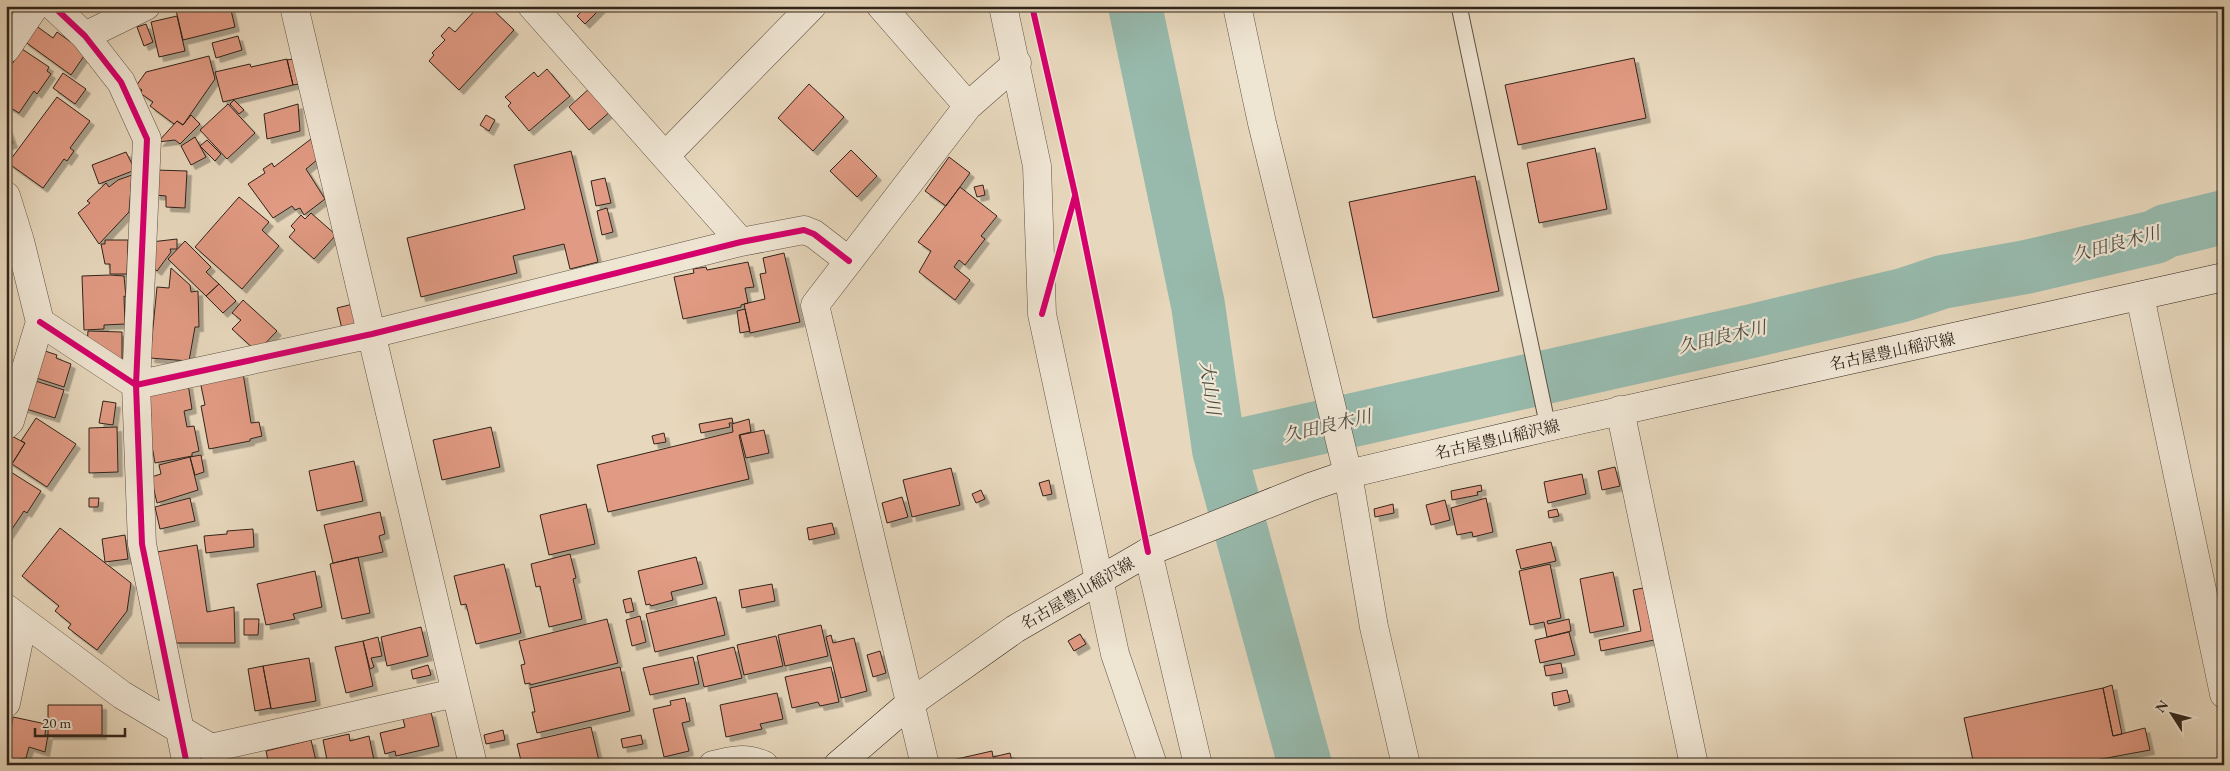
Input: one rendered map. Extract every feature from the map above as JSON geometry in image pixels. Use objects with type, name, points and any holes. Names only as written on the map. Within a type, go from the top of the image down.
[{"type":"street","points":[[6,49],[35,6]]},
{"type":"street","points":[[53,6],[85,36],[121,82],[147,139],[136,385],[142,544],[186,765]]},
{"type":"street","points":[[85,36],[146,6]]},
{"type":"street","points":[[294,6],[473,765]]},
{"type":"street","points":[[532,6],[741,242]]},
{"type":"street","points":[[665,156],[812,6]]},
{"type":"street","points":[[882,6],[968,106]]},
{"type":"street","points":[[1003,6],[1038,166],[1042,314],[1115,654],[1153,765]]},
{"type":"street","points":[[1236,6],[1262,123],[1348,474],[1374,627],[1406,765]]},
{"type":"street","points":[[925,765],[815,305],[968,106],[1017,63]]},
{"type":"street","points":[[6,196],[20,241],[40,322],[7,422]]},
{"type":"street","points":[[40,322],[136,385],[372,334],[741,242],[804,230],[814,234],[849,261]]},
{"type":"street","name":"名古屋豊山稲沢線","points":[[838,765],[909,704],[1015,629],[1153,549],[1310,487],[1348,474],[1546,418],[1620,410],[2224,277]]},
{"type":"street","points":[[2140,296],[2224,694]]},
{"type":"street","points":[[1620,410],[1694,765]]},
{"type":"street","points":[[1153,549],[1198,765]]},
{"type":"street","points":[[15,614],[122,695],[211,748],[455,693]]},
{"type":"street","points":[[6,703],[15,614]]},
{"type":"street","points":[[713,765],[738,759],[752,760],[764,765]]},
{"type":"lane","points":[[1459,6],[1546,418]]},
{"type":"building","points":[[6,6],[17,6],[15,9],[17,12],[7,20]]},
{"type":"building","points":[[175,6],[230,6],[235,27],[183,40]]},
{"type":"building","points":[[479,6],[489,6],[514,30],[459,90],[429,61],[434,55],[432,53],[445,40],[441,36],[449,27],[455,32]]},
{"type":"building","points":[[587,6],[601,8],[585,24],[577,16]]},
{"type":"building","points":[[177,16],[185,51],[159,57],[151,22]]},
{"type":"building","points":[[146,24],[153,42],[144,46],[137,27]]},
{"type":"building","points":[[35,25],[53,38],[57,32],[86,53],[71,75],[24,41]]},
{"type":"building","points":[[238,36],[242,50],[216,58],[212,43]]},
{"type":"building","points":[[22,49],[49,67],[47,71],[51,74],[37,94],[34,91],[19,113],[6,105],[6,73]]},
{"type":"building","points":[[209,56],[215,79],[183,125],[177,121],[174,124],[150,106],[153,102],[140,93],[142,90],[136,86],[146,72]]},
{"type":"building","points":[[1634,58],[1646,118],[1518,145],[1505,85]]},
{"type":"building","points":[[287,59],[293,85],[223,102],[215,72],[250,64],[251,67]]},
{"type":"building","points":[[293,59],[299,84],[293,85],[287,60]]},
{"type":"building","points":[[547,69],[570,96],[529,131],[508,106],[511,103],[505,97],[534,72],[538,77]]},
{"type":"building","points":[[63,73],[86,89],[75,104],[53,88]]},
{"type":"building","points":[[809,84],[844,117],[813,151],[778,118]]},
{"type":"building","points":[[591,87],[611,111],[589,130],[569,107]]},
{"type":"building","points":[[57,97],[90,121],[70,148],[74,151],[67,161],[64,159],[43,188],[8,163]]},
{"type":"building","points":[[234,100],[244,110],[239,114],[230,104]]},
{"type":"building","points":[[228,104],[255,133],[227,159],[200,130]]},
{"type":"building","points":[[298,104],[300,131],[267,139],[264,114]]},
{"type":"building","points":[[191,115],[200,124],[180,144],[175,140],[158,142],[177,121],[183,125]]},
{"type":"building","points":[[486,115],[495,120],[489,131],[480,125]]},
{"type":"building","points":[[6,124],[13,143],[6,146]]},
{"type":"building","points":[[195,137],[206,157],[191,165],[181,146]]},
{"type":"building","points":[[311,139],[317,160],[306,169],[325,199],[304,215],[300,208],[295,210],[292,206],[273,218],[248,184],[265,173],[263,169],[272,163],[274,167]]},
{"type":"building","points":[[207,140],[221,154],[215,161],[200,146]]},
{"type":"building","points":[[1595,148],[1607,209],[1539,223],[1527,163]]},
{"type":"building","points":[[851,150],[877,176],[857,197],[830,171]]},
{"type":"building","points":[[571,151],[598,262],[570,269],[564,244],[513,256],[517,273],[421,297],[407,238],[525,209],[514,165]]},
{"type":"building","points":[[126,152],[135,170],[99,184],[92,165]]},
{"type":"building","points":[[949,157],[970,173],[946,206],[925,191]]},
{"type":"building","points":[[156,170],[187,171],[185,208],[166,207],[166,196],[155,195]]},
{"type":"building","points":[[132,175],[129,212],[99,244],[78,213],[90,203],[87,201],[106,183],[109,187],[118,180]]},
{"type":"building","points":[[1475,176],[1499,291],[1373,318],[1349,202]]},
{"type":"building","points":[[605,178],[611,203],[596,206],[591,181]]},
{"type":"building","points":[[983,185],[985,195],[977,197],[974,187]]},
{"type":"building","points":[[960,187],[997,216],[981,236],[985,239],[965,265],[959,260],[954,267],[970,280],[955,300],[919,272],[931,251],[918,242]]},
{"type":"building","points":[[239,197],[269,222],[262,230],[279,246],[242,289],[195,247]]},
{"type":"building","points":[[607,208],[613,232],[602,235],[597,211]]},
{"type":"building","points":[[311,213],[336,235],[314,259],[289,237],[295,230],[291,226],[301,215],[305,219]]},
{"type":"building","points":[[177,239],[177,249],[170,249],[171,252],[157,271],[152,267],[151,242]]},
{"type":"building","points":[[105,240],[128,240],[127,274],[110,274],[110,264],[105,264],[101,244],[105,244]]},
{"type":"building","points":[[185,241],[211,267],[206,272],[219,284],[206,296],[168,259]]},
{"type":"building","points":[[784,253],[800,322],[750,333],[744,304],[765,299],[760,274],[766,273],[763,258]]},
{"type":"building","points":[[748,262],[754,287],[745,288],[748,303],[741,305],[741,307],[683,319],[674,277],[694,273],[693,269],[706,267],[707,270]]},
{"type":"building","points":[[171,268],[190,285],[191,292],[198,291],[199,327],[195,327],[189,361],[150,358],[157,287],[169,288]]},
{"type":"building","points":[[82,276],[124,276],[126,297],[124,296],[125,324],[104,325],[104,329],[84,330]]},
{"type":"building","points":[[219,284],[236,301],[223,313],[206,296]]},
{"type":"building","points":[[243,300],[277,331],[257,352],[232,329],[241,320],[232,313]]},
{"type":"building","points":[[353,304],[358,325],[342,329],[337,308]]},
{"type":"building","points":[[745,309],[750,331],[740,333],[737,311]]},
{"type":"building","points":[[88,331],[122,332],[122,362],[87,346]]},
{"type":"building","points":[[36,348],[57,355],[56,358],[71,364],[64,387],[27,375]]},
{"type":"building","points":[[243,373],[251,423],[259,422],[262,436],[250,439],[250,441],[209,449],[201,406],[205,405],[200,381]]},
{"type":"building","points":[[29,379],[64,390],[55,418],[20,407]]},
{"type":"building","points":[[188,384],[192,409],[184,411],[187,427],[194,426],[199,451],[192,453],[192,456],[155,463],[147,417],[151,416],[147,392]]},
{"type":"building","points":[[103,401],[116,403],[113,425],[99,423]]},
{"type":"building","points":[[36,418],[76,444],[47,487],[12,464],[25,443],[21,441]]},
{"type":"building","points":[[732,418],[733,423],[729,423],[730,427],[701,433],[699,424]]},
{"type":"building","points":[[749,419],[751,432],[739,435],[749,479],[608,512],[597,465],[733,432],[732,424]]},
{"type":"building","points":[[117,427],[118,472],[89,473],[89,428]]},
{"type":"building","points":[[491,427],[500,467],[442,480],[433,440]]},
{"type":"building","points":[[764,430],[769,453],[746,458],[740,435]]},
{"type":"building","points":[[6,433],[25,443],[12,464],[6,460]]},
{"type":"building","points":[[664,433],[666,442],[654,444],[652,436]]},
{"type":"building","points":[[201,455],[204,472],[195,475],[190,457]]},
{"type":"building","points":[[190,457],[198,490],[157,503],[151,477],[161,474],[159,465]]},
{"type":"building","points":[[354,461],[363,501],[317,511],[309,471]]},
{"type":"building","points":[[1615,467],[1620,486],[1602,490],[1598,471]]},
{"type":"building","points":[[951,468],[960,505],[912,517],[903,480]]},
{"type":"building","points":[[6,469],[41,491],[27,513],[24,511],[6,538]]},
{"type":"building","points":[[1582,474],[1586,494],[1548,503],[1544,482]]},
{"type":"building","points":[[1049,480],[1052,494],[1043,496],[1039,483]]},
{"type":"building","points":[[1481,485],[1482,491],[1477,492],[1478,495],[1452,500],[1451,491]]},
{"type":"building","points":[[981,490],[985,499],[976,503],[972,494]]},
{"type":"building","points":[[902,497],[908,517],[887,523],[882,503]]},
{"type":"building","points":[[89,498],[99,498],[98,507],[89,507]]},
{"type":"building","points":[[190,498],[195,521],[160,529],[155,507]]},
{"type":"building","points":[[1486,498],[1493,532],[1473,537],[1472,532],[1457,535],[1451,508]]},
{"type":"building","points":[[1445,500],[1450,520],[1431,525],[1426,505]]},
{"type":"building","points":[[586,504],[595,544],[549,555],[540,515]]},
{"type":"building","points":[[1393,504],[1394,513],[1375,517],[1374,509]]},
{"type":"building","points":[[1557,509],[1559,516],[1549,518],[1548,511]]},
{"type":"building","points":[[380,512],[385,534],[379,536],[383,552],[333,563],[324,525]]},
{"type":"building","points":[[832,523],[835,534],[809,540],[807,528]]},
{"type":"building","points":[[60,528],[131,583],[127,611],[97,650],[68,628],[71,624],[55,611],[59,606],[22,576]]},
{"type":"building","points":[[253,529],[254,547],[206,553],[204,536],[227,534],[227,531]]},
{"type":"building","points":[[125,535],[128,559],[105,562],[102,539]]},
{"type":"building","points":[[1551,542],[1556,561],[1521,569],[1516,550]]},
{"type":"building","points":[[197,545],[207,612],[234,607],[235,643],[175,643],[157,552]]},
{"type":"building","points":[[570,554],[576,578],[573,579],[582,619],[549,627],[540,586],[536,587],[531,564]]},
{"type":"building","points":[[358,557],[370,613],[342,619],[330,564]]},
{"type":"building","points":[[696,557],[703,584],[671,592],[673,600],[651,606],[650,604],[646,605],[638,571]]},
{"type":"building","points":[[504,564],[521,633],[476,644],[466,604],[461,605],[454,576]]},
{"type":"building","points":[[1550,564],[1561,618],[1547,621],[1548,624],[1569,619],[1571,631],[1547,637],[1544,622],[1530,625],[1519,571]]},
{"type":"building","points":[[315,571],[322,607],[293,614],[295,619],[266,625],[257,584]]},
{"type":"building","points":[[1613,572],[1624,626],[1590,633],[1580,579]]},
{"type":"building","points":[[772,584],[775,601],[742,608],[739,590]]},
{"type":"building","points":[[1643,588],[1654,640],[1601,651],[1599,640],[1641,631],[1633,590]]},
{"type":"building","points":[[716,597],[725,635],[655,652],[646,614]]},
{"type":"building","points":[[631,598],[634,611],[626,613],[623,600]]},
{"type":"building","points":[[640,616],[646,642],[632,646],[626,620]]},
{"type":"building","points":[[244,619],[259,619],[258,635],[244,635]]},
{"type":"building","points":[[607,619],[618,663],[530,685],[530,683],[525,684],[521,665],[525,664],[519,641]]},
{"type":"building","points":[[821,625],[828,656],[785,666],[778,635]]},
{"type":"building","points":[[421,627],[428,656],[387,666],[381,637]]},
{"type":"building","points":[[1569,632],[1575,655],[1540,663],[1535,640]]},
{"type":"building","points":[[1080,634],[1086,644],[1074,651],[1068,641]]},
{"type":"building","points":[[831,635],[833,643],[854,638],[867,691],[841,698],[826,637]]},
{"type":"building","points":[[776,636],[783,666],[744,675],[737,645]]},
{"type":"building","points":[[378,637],[382,656],[371,658],[374,667],[370,669],[363,641]]},
{"type":"building","points":[[363,641],[373,686],[346,693],[335,647]]},
{"type":"building","points":[[734,647],[742,678],[704,687],[697,656]]},
{"type":"building","points":[[880,651],[886,673],[873,677],[867,655]]},
{"type":"building","points":[[693,657],[699,684],[650,695],[643,668]]},
{"type":"building","points":[[309,658],[316,701],[271,709],[263,666]]},
{"type":"building","points":[[1561,663],[1563,673],[1546,676],[1544,666]]},
{"type":"building","points":[[428,665],[431,675],[413,679],[411,670]]},
{"type":"building","points":[[263,666],[271,708],[255,711],[248,669]]},
{"type":"building","points":[[620,667],[630,711],[537,733],[532,712],[535,712],[530,688]]},
{"type":"building","points":[[831,667],[839,702],[820,706],[818,702],[792,708],[785,677]]},
{"type":"building","points":[[2112,685],[2122,734],[2113,736],[2103,688]]},
{"type":"building","points":[[2103,688],[2113,736],[2145,728],[2150,750],[2069,765],[1974,765],[1964,718]]},
{"type":"building","points":[[1567,690],[1570,702],[1554,706],[1552,693]]},
{"type":"building","points":[[777,693],[783,719],[760,724],[762,729],[726,737],[720,705]]},
{"type":"building","points":[[685,698],[690,721],[682,723],[689,751],[664,757],[653,709],[671,705],[670,701]]},
{"type":"building","points":[[48,705],[102,705],[102,735],[48,735]]},
{"type":"building","points":[[431,712],[439,746],[396,756],[395,751],[385,754],[380,733],[405,727],[403,719]]},
{"type":"building","points":[[13,717],[46,724],[45,735],[48,735],[45,752],[29,747],[26,758],[6,762]]},
{"type":"building","points":[[591,727],[600,765],[522,765],[517,744]]},
{"type":"building","points":[[503,730],[505,740],[486,744],[484,735]]},
{"type":"building","points":[[349,734],[350,741],[369,736],[375,765],[328,765],[323,740]]},
{"type":"building","points":[[641,735],[643,744],[623,748],[621,739]]},
{"type":"building","points":[[311,740],[317,765],[269,765],[266,751]]},
{"type":"building","points":[[992,751],[993,757],[1010,753],[1013,765],[949,765],[948,761]]},
{"type":"waterway","name":"大山川","points":[[1135,6],[1198,305],[1219,450],[1305,765]]},
{"type":"waterway","name":"久田良木川","points":[[1219,450],[1752,331],[1903,295],[1942,282],[2026,267],[2155,237],[2166,231],[2224,217]]},
{"type":"cycle path","points":[[53,6],[85,36],[121,82],[147,139],[136,385],[142,544],[187,765]]},
{"type":"cycle path","points":[[1032,6],[1075,194],[1148,552]]},
{"type":"cycle path","points":[[1042,314],[1075,196]]},
{"type":"cycle path","points":[[40,322],[136,385],[372,334],[741,242],[804,230],[814,234],[849,261]]}]
